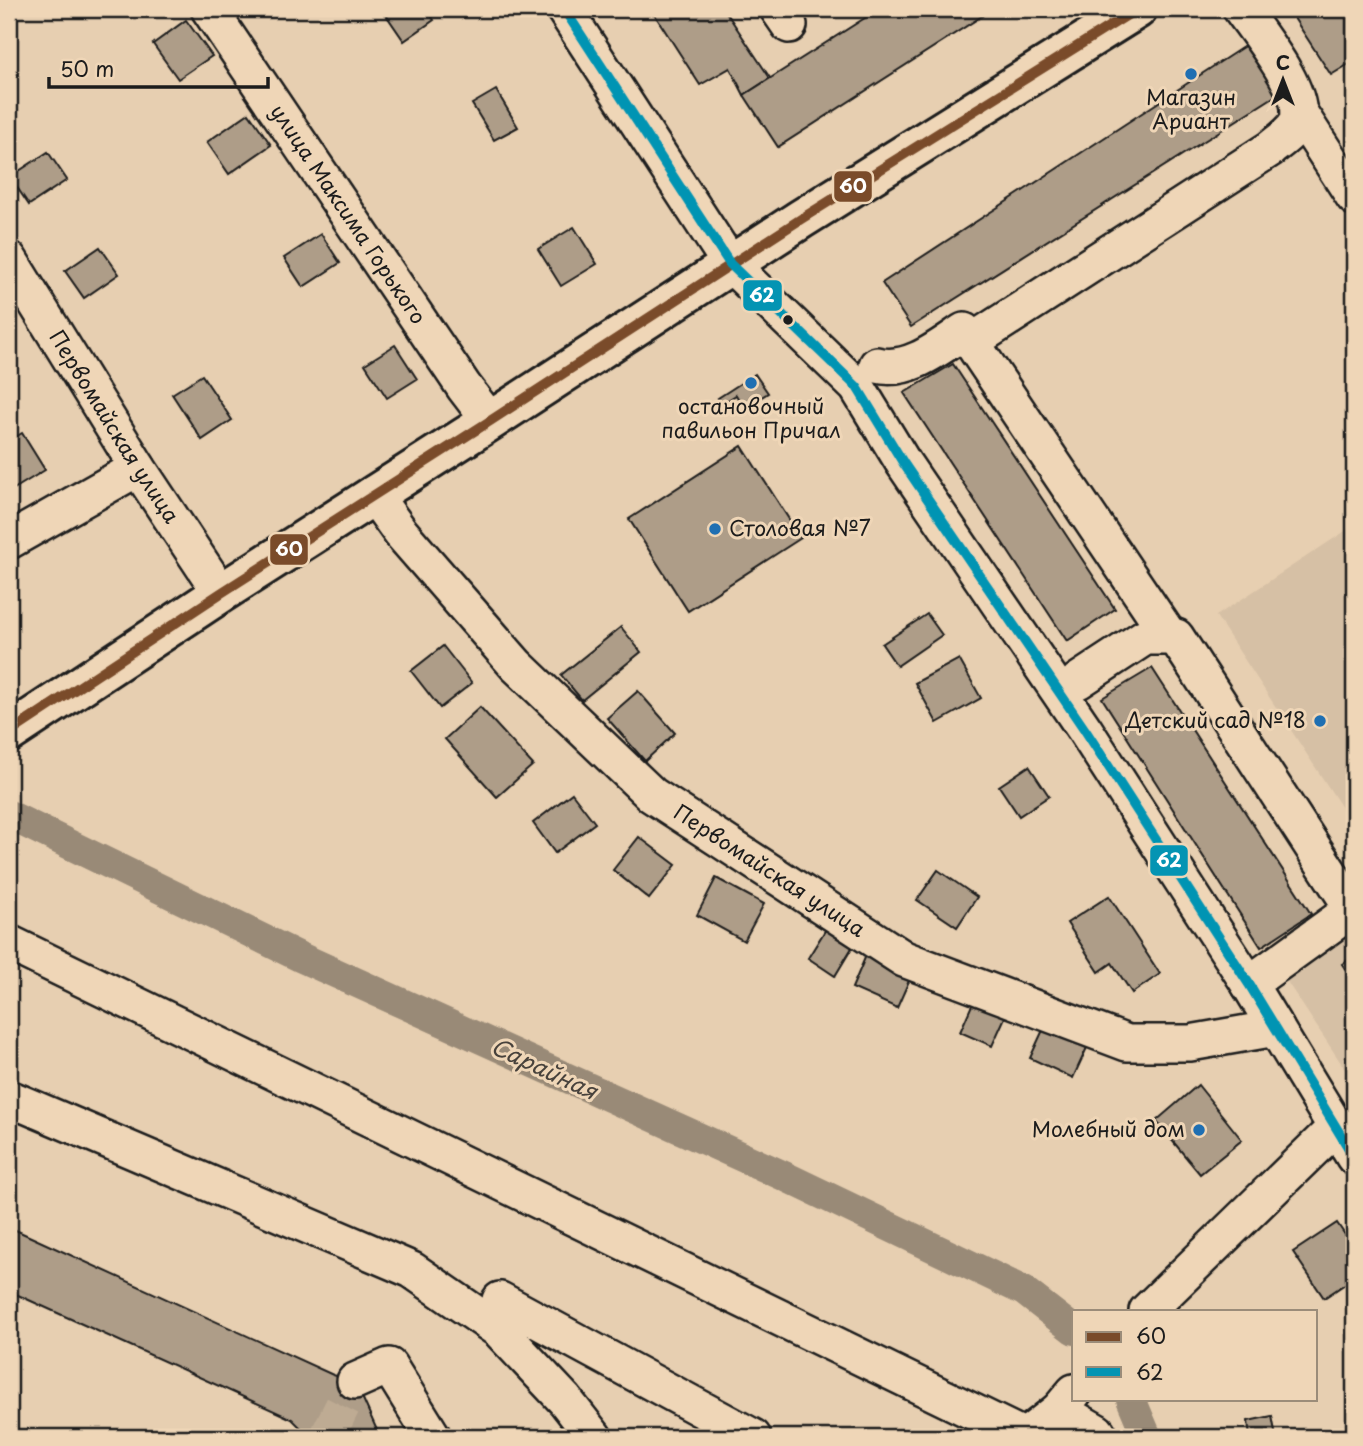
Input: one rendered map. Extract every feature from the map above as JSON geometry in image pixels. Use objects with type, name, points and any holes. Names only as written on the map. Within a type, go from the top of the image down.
[{"type":"main road","points":[[9,733],[730,264],[1137,9]]},
{"type":"street","name":"улица Максима Горького","points":[[209,9],[464,387],[490,421]]},
{"type":"street","points":[[564,9],[730,264],[857,387],[904,464],[1085,730],[1249,984],[1354,1157]]},
{"type":"street","points":[[1241,9],[1290,81],[1299,112],[1354,197]]},
{"type":"street","points":[[971,342],[1270,149],[1296,125],[1299,112]]},
{"type":"street","name":"Первомайская улица","points":[[9,259],[138,468],[221,593]]},
{"type":"street","points":[[877,365],[887,368],[917,361],[964,331],[1170,637]]},
{"type":"street","points":[[9,541],[138,468]]},
{"type":"street","name":"Первомайская улица","points":[[373,494],[401,533],[516,665],[652,795],[904,960],[1126,1043],[1190,1043],[1276,1028]]},
{"type":"street","points":[[1078,681],[1145,637],[1177,637],[1353,909],[1249,984]]},
{"type":"street","points":[[9,943],[1025,1437],[1067,1401],[1100,1437]]},
{"type":"street","points":[[9,1098],[412,1270],[499,1330],[565,1400],[594,1437]]},
{"type":"street","points":[[1148,1310],[1335,1128]]},
{"type":"street","points":[[500,1300],[753,1437]]},
{"type":"street","points":[[355,1381],[390,1366],[433,1437]]},
{"type":"shaded area","name":"Детский сад №18","points":[[1350,528],[1354,535],[1354,826],[1216,616]]},
{"type":"shaded area","points":[[1354,926],[1354,1072],[1349,1075],[1282,974]]},
{"type":"building","points":[[382,9],[426,9],[434,20],[404,41]]},
{"type":"building","points":[[651,9],[724,9],[770,78],[744,95],[730,68],[700,85]]},
{"type":"building","points":[[879,9],[993,9],[778,147],[744,95]]},
{"type":"building","points":[[1309,9],[1354,9],[1354,61],[1331,75],[1294,18]]},
{"type":"building","points":[[186,20],[212,56],[178,79],[153,44]]},
{"type":"building","points":[[1249,43],[1283,91],[911,327],[882,283]]},
{"type":"building","points":[[496,90],[518,127],[494,140],[472,104]]},
{"type":"building","points":[[249,113],[271,145],[229,174],[207,142]]},
{"type":"building","points":[[48,152],[67,180],[29,205],[10,177]]},
{"type":"building","points":[[574,227],[597,264],[561,286],[538,249]]},
{"type":"building","points":[[321,234],[340,263],[303,287],[284,258]]},
{"type":"building","points":[[100,247],[119,274],[84,298],[65,271]]},
{"type":"building","points":[[395,345],[417,379],[387,398],[365,364]]},
{"type":"building","points":[[953,364],[1115,609],[1067,641],[904,393]]},
{"type":"building","name":"остановочный павильон Причал","points":[[755,374],[768,393],[744,408],[736,395],[722,404],[718,398]]},
{"type":"building","points":[[202,375],[232,420],[202,440],[172,394]]},
{"type":"building","points":[[22,433],[45,470],[9,492],[9,441]]},
{"type":"building","name":"Столовая №7","points":[[742,446],[801,538],[688,611],[629,519]]},
{"type":"building","points":[[927,614],[942,635],[897,666],[882,644]]},
{"type":"building","points":[[621,627],[641,652],[582,700],[561,675]]},
{"type":"building","points":[[443,646],[472,683],[440,708],[411,671]]},
{"type":"building","points":[[959,659],[981,698],[937,723],[915,683]]},
{"type":"building","points":[[1152,668],[1311,914],[1261,947],[1102,698]]},
{"type":"building","points":[[638,691],[675,733],[645,761],[607,718]]},
{"type":"building","points":[[480,707],[533,765],[497,797],[445,739]]},
{"type":"building","points":[[1029,766],[1049,796],[1019,816],[999,786]]},
{"type":"building","points":[[572,793],[595,823],[555,853],[533,823]]},
{"type":"building","points":[[639,837],[676,865],[649,899],[613,870]]},
{"type":"building","points":[[938,870],[977,897],[957,927],[917,900]]},
{"type":"building","points":[[716,878],[764,904],[744,941],[697,915]]},
{"type":"building","points":[[1109,896],[1160,974],[1132,993],[1112,963],[1099,972],[1067,923]]},
{"type":"building","points":[[826,929],[853,946],[835,976],[808,958]]},
{"type":"building","points":[[867,953],[912,974],[897,1008],[852,988]]},
{"type":"building","points":[[1354,956],[1354,982],[1342,964]]},
{"type":"building","points":[[975,998],[1007,1013],[992,1046],[960,1032]]},
{"type":"building","points":[[1048,1019],[1091,1039],[1073,1078],[1030,1058]]},
{"type":"building","name":"Молебный дом","points":[[1198,1085],[1242,1140],[1200,1174],[1156,1121]]},
{"type":"building","points":[[1337,1223],[1354,1248],[1354,1278],[1324,1298],[1293,1252]]},
{"type":"building","points":[[9,1227],[333,1375],[355,1381],[380,1437],[310,1437],[292,1419],[9,1291]]},
{"type":"building","points":[[1272,1416],[1276,1437],[1250,1437],[1248,1421]]},
{"type":"waterway","name":"Сарайная","points":[[9,815],[300,957],[784,1176],[1024,1291],[1072,1328]]},
{"type":"waterway","name":"Сарайная","points":[[1131,1400],[1147,1437]]},
{"type":"tunnel","points":[[327,1437],[355,1381]]},
{"type":"transit line","name":"62","points":[[564,9],[730,264],[857,387],[904,464],[1085,730],[1249,984],[1354,1157]]},
{"type":"transit line","name":"60","points":[[9,733],[801,219],[1137,9]]},
{"type":"place","name":"Магазин Ариант","points":[[1191,74]]},
{"type":"place","name":"остановочный павильон Причал","points":[[751,383]]},
{"type":"place","name":"Столовая №7","points":[[715,529]]},
{"type":"place","name":"Детский сад №18","points":[[1320,721]]},
{"type":"place","name":"Молебный дом","points":[[1199,1130]]}]
